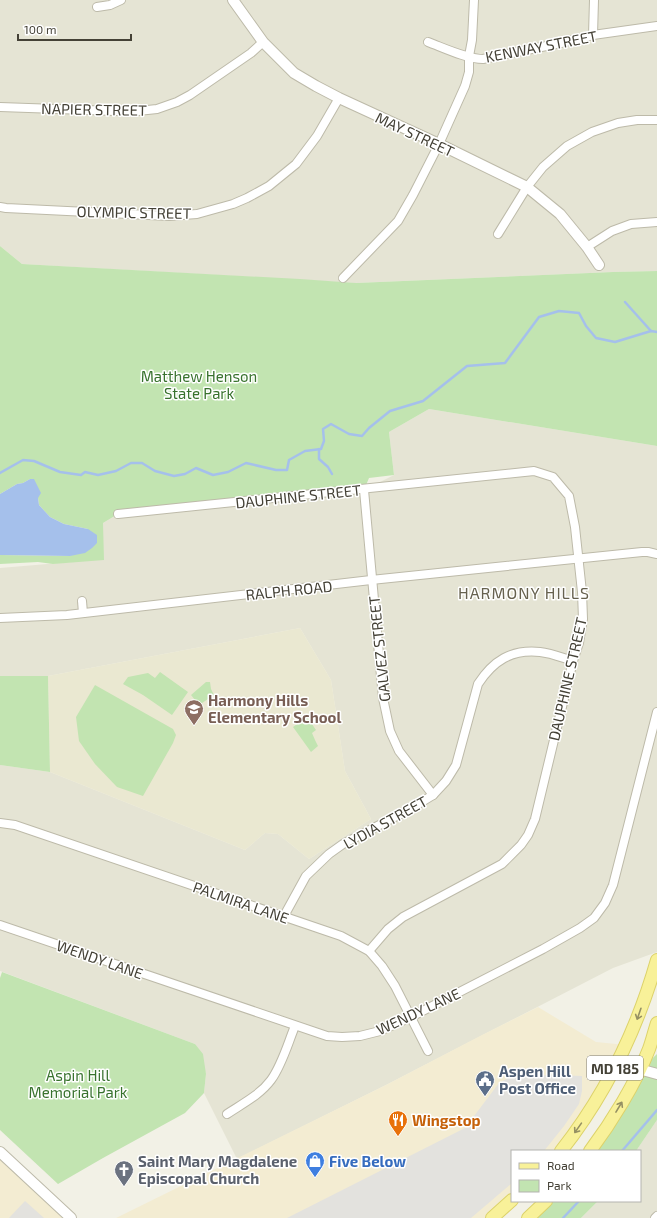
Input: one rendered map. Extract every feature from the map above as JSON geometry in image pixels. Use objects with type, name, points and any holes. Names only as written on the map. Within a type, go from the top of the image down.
[{"type":"main road","name":"MD 185","points":[[562,1150],[583,1119],[617,1063],[636,1023],[657,960]]},
{"type":"main road","name":"MD 185","points":[[591,1150],[617,1110],[640,1070],[649,1049],[657,1023]]},
{"type":"main road","points":[[492,1218],[511,1201]]},
{"type":"main road","points":[[528,1218],[545,1202]]},
{"type":"street","points":[[97,7],[110,5],[121,0]]},
{"type":"street","name":"MAY STREET","points":[[233,0],[263,42],[294,73],[339,98],[439,144],[527,187],[560,214],[587,247],[599,265]]},
{"type":"street","points":[[343,278],[398,221],[439,144],[465,86],[469,72],[474,0]]},
{"type":"street","points":[[593,35],[594,0]]},
{"type":"street","name":"KENWAY STREET","points":[[428,42],[479,59],[561,43],[593,35],[657,26]]},
{"type":"street","name":"NAPIER STREET","points":[[0,107],[132,111],[158,109],[177,102],[190,95],[251,53],[263,42]]},
{"type":"street","name":"OLYMPIC STREET","points":[[0,207],[169,216],[197,214],[233,204],[269,186],[296,164],[317,136],[339,98]]},
{"type":"street","points":[[498,234],[527,187],[544,167],[567,146],[592,132],[618,123],[637,120],[657,120]]},
{"type":"street","points":[[587,247],[612,231],[631,224],[657,222]]},
{"type":"street","name":"DAUPHINE STREET","points":[[118,514],[322,492],[364,490],[534,471],[553,477],[569,496],[575,527],[582,592],[583,619],[579,643],[573,662],[535,819],[528,835],[522,845],[502,864],[403,917],[388,929],[369,951]]},
{"type":"street","name":"GALVEZ STREET","points":[[364,490],[371,580],[383,698],[390,731],[399,751],[433,795]]},
{"type":"street","points":[[578,559],[642,552],[657,554]]},
{"type":"street","name":"RALPH ROAD","points":[[0,618],[67,615],[371,580],[578,559]]},
{"type":"street","points":[[82,601],[83,613]]},
{"type":"street","name":"LYDIA STREET","points":[[284,916],[306,876],[329,854],[343,844],[410,809],[433,795],[446,781],[456,765],[478,684],[485,673],[493,665],[503,658],[521,652],[541,652],[573,662]]},
{"type":"street","name":"WENDY LANE","points":[[0,925],[327,1036],[360,1036],[380,1031],[411,1018],[543,949],[580,928],[594,918],[605,903],[613,885],[657,712]]},
{"type":"street","name":"PALMIRA LANE","points":[[0,823],[15,825],[341,936],[369,951],[382,966],[395,986],[428,1051]]},
{"type":"street","points":[[227,1114],[255,1096],[271,1080],[281,1061],[295,1026]]},
{"type":"street","points":[[617,1063],[657,1074]]},
{"type":"street","points":[[0,1152],[71,1218]]},
{"type":"shaded area","points":[[0,0],[657,0],[657,271],[355,283],[22,264],[0,246]]},
{"type":"shaded area","points":[[429,409],[657,446],[657,952],[613,968],[386,1085],[237,1159],[204,1093],[206,1074],[195,1044],[0,971],[0,765],[50,772],[245,850],[265,833],[278,834],[309,859],[371,819],[345,771],[331,680],[300,628],[48,676],[0,676],[0,568],[71,562],[103,523],[118,514],[364,490],[394,475],[389,432]]},
{"type":"shaded area","name":"Harmony Hills Elementary School","points":[[300,628],[331,680],[345,771],[371,819],[309,859],[278,834],[265,833],[245,850],[50,772],[48,676]]},
{"type":"shaded area","points":[[538,1007],[596,1042],[626,1045],[562,1150],[511,1150],[511,1201],[491,1218],[116,1218],[386,1085]]},
{"type":"shaded area","points":[[512,1076],[582,1076],[582,1091],[579,1104],[545,1150],[511,1150],[511,1184],[471,1218],[287,1218],[465,1128],[499,1083]]},
{"type":"shaded area","points":[[657,1120],[657,1218],[581,1218],[597,1202],[641,1202],[641,1150],[637,1150]]},
{"type":"shaded area","points":[[0,1152],[71,1218],[0,1218]]},
{"type":"shaded area","points":[[25,1201],[44,1218],[9,1218]]},
{"type":"green space","name":"Matthew Henson State Park","points":[[0,246],[22,264],[356,283],[657,271],[657,446],[429,409],[389,432],[394,475],[369,478],[364,490],[118,514],[103,523],[104,560],[53,564],[38,562],[0,564],[0,555],[70,556],[88,529],[64,524],[50,517],[39,505],[38,498],[30,479],[23,483],[17,484],[0,494]]},
{"type":"green space","points":[[160,672],[188,692],[172,715],[143,695],[123,684],[128,677],[148,673],[155,678]]},
{"type":"green space","points":[[0,676],[48,676],[50,772],[0,765]]},
{"type":"green space","points":[[206,682],[210,682],[214,695],[199,705],[191,695]]},
{"type":"green space","points":[[95,685],[173,729],[176,735],[143,796],[117,787],[95,764],[79,741],[76,717]]},
{"type":"green space","points":[[307,717],[316,730],[312,733],[318,746],[311,752],[293,727]]},
{"type":"green space","name":"Aspin Hill Memorial Park","points":[[2,972],[195,1044],[203,1054],[206,1074],[204,1093],[185,1113],[58,1184],[0,1130],[0,978]]},
{"type":"green space","points":[[657,1054],[657,1120],[637,1150],[591,1150],[640,1070]]},
{"type":"green space","points":[[545,1202],[597,1202],[581,1218],[528,1218]]},
{"type":"water","points":[[30,479],[34,479],[41,493],[38,498],[39,505],[50,517],[64,524],[88,529],[97,535],[97,543],[92,548],[85,553],[70,556],[0,555],[0,494],[17,484],[23,483]]},
{"type":"waterway","points":[[625,302],[651,331]]},
{"type":"waterway","points":[[0,473],[23,460],[34,461],[60,472],[81,475],[85,472],[98,475],[116,471],[131,463],[142,463],[155,471],[174,476],[185,474],[196,468],[213,475],[228,472],[246,463],[276,470],[287,470],[289,460],[305,451],[321,449],[324,441],[323,429],[331,424],[349,434],[362,436],[369,428],[390,411],[423,401],[467,366],[505,363],[539,317],[559,311],[579,313],[586,326],[596,338],[615,342],[651,331],[657,332]]},
{"type":"waterway","points":[[319,449],[319,459],[328,467],[332,474]]},
{"type":"waterway","points":[[623,1150],[657,1110]]},
{"type":"waterway","points":[[563,1218],[578,1202]]},
{"type":"place","name":"Harmony Hills Elementary School","points":[[194,726]]},
{"type":"place","name":"Aspen Hill Post Office","points":[[485,1097]]},
{"type":"place","name":"Wingstop","points":[[398,1137]]},
{"type":"place","name":"Five Below","points":[[315,1178]]},
{"type":"place","name":"Saint Mary Magdalene Episcopal Church","points":[[124,1187]]},
{"type":"district","name":"HARMONY HILLS","points":[[524,592]]}]
